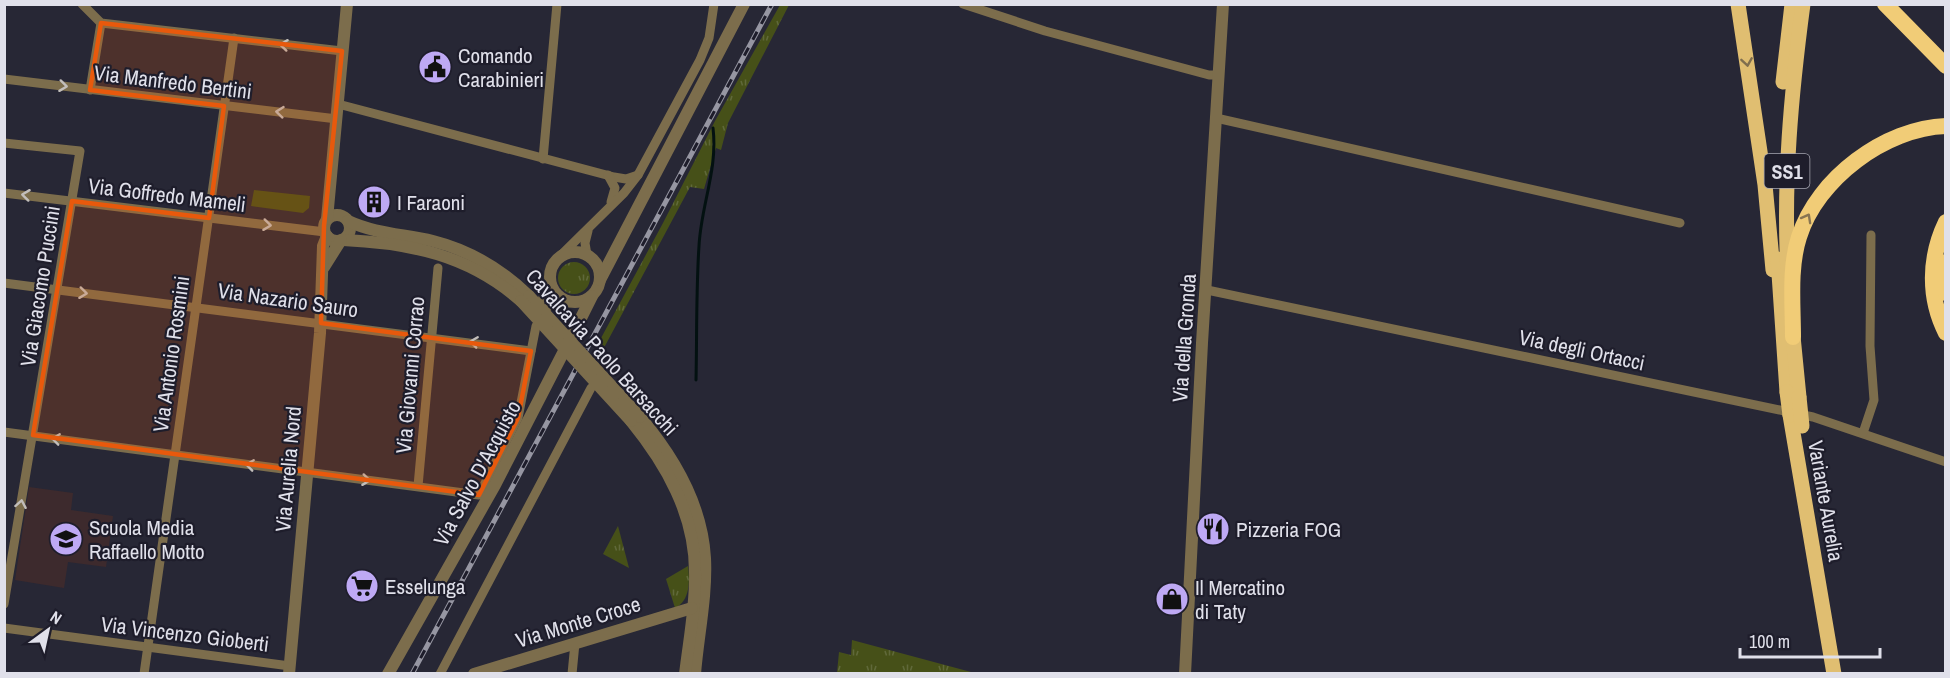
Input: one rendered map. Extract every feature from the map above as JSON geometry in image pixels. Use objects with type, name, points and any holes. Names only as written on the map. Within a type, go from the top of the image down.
[{"type":"highway","points":[[1738,4],[1765,185],[1776,305],[1787,336]]},
{"type":"highway","name":"SS1","points":[[1787,336],[1777,163],[1792,4]]},
{"type":"highway","name":"SS1","points":[[1787,336],[1786,191],[1790,117],[1803,4]]},
{"type":"highway","points":[[1885,4],[1946,66]]},
{"type":"highway","points":[[1897,4],[1946,55]]},
{"type":"highway","points":[[1787,336],[1797,246],[1808,216],[1821,197],[1839,176],[1880,146],[1908,133],[1946,126]]},
{"type":"highway","points":[[1946,222],[1936,246],[1933,277],[1936,309],[1946,333]]},
{"type":"highway","points":[[1946,262],[1946,293]]},
{"type":"highway","name":"Variante Aurelia","points":[[1787,336],[1793,395],[1802,426],[1844,674]]},
{"type":"highway","name":"Variante Aurelia","points":[[1793,395],[1790,415],[1834,674]]},
{"type":"street","points":[[82,4],[101,23],[342,51]]},
{"type":"street","points":[[333,162],[335,195],[349,233],[342,240],[333,240],[326,234],[347,4]]},
{"type":"street","points":[[543,159],[557,4]]},
{"type":"street","points":[[592,295],[582,301],[566,300],[545,303],[551,270],[557,259],[589,229],[638,175],[700,60],[711,32],[714,4]]},
{"type":"street","points":[[550,279],[554,290],[566,300],[574,320],[573,333],[744,4]]},
{"type":"street","points":[[963,4],[1045,31],[1209,75],[1218,75]]},
{"type":"street","name":"Via della Gronda","points":[[1185,674],[1223,4]]},
{"type":"street","points":[[90,90],[101,23]]},
{"type":"street","name":"Via Antonio Rosmini","points":[[144,674],[234,38]]},
{"type":"street","name":"Via Manfredo Bertini","points":[[4,79],[336,119]]},
{"type":"street","points":[[338,104],[608,175],[626,179],[638,175]]},
{"type":"street","points":[[1216,118],[1680,224]]},
{"type":"street","name":"Via Giacomo Puccini","points":[[4,142],[80,152],[4,604]]},
{"type":"street","points":[[608,175],[615,188],[610,204]]},
{"type":"street","name":"Via Goffredo Mameli","points":[[4,193],[326,234]]},
{"type":"street","points":[[327,219],[335,215],[345,219]]},
{"type":"street","name":"Cavalcavia Paolo Barsacchi","points":[[345,219],[372,231],[434,242],[457,249],[493,267],[525,298],[635,418],[662,463],[686,513],[695,563],[696,613]]},
{"type":"street","points":[[589,229],[585,243],[600,280]]},
{"type":"street","name":"Via Aurelia Nord","points":[[289,670],[320,323],[324,267],[322,250],[326,234]]},
{"type":"street","points":[[1863,434],[1874,400],[1870,346],[1871,235]]},
{"type":"street","name":"Cavalcavia Paolo Barsacchi","points":[[342,240],[408,246],[444,255],[479,270],[525,298]]},
{"type":"street","name":"Via Aurelia Nord","points":[[324,267],[342,240]]},
{"type":"street","points":[[557,259],[571,252],[591,258],[609,255],[618,246]]},
{"type":"street","name":"Via Giovanni Corrao","points":[[418,486],[438,268]]},
{"type":"street","name":"Via Nazario Sauro","points":[[4,283],[432,336],[531,351]]},
{"type":"street","name":"Via degli Ortacci","points":[[1207,290],[1813,417],[1946,462]]},
{"type":"street","points":[[4,432],[479,495],[519,418],[536,326]]},
{"type":"street","name":"Via Salvo D'Acquisto","points":[[388,674],[489,494],[563,353]]},
{"type":"street","points":[[440,674],[591,388]]},
{"type":"street","points":[[4,533],[16,534]]},
{"type":"street","points":[[686,674],[696,613]]},
{"type":"street","points":[[695,674],[696,613]]},
{"type":"street","name":"Via Monte Croce","points":[[474,674],[575,643],[696,613]]},
{"type":"street","name":"Via Vincenzo Gioberti","points":[[4,628],[289,670]]},
{"type":"street","points":[[572,674],[575,643]]},
{"type":"highlighted area","points":[[101,23],[342,51],[324,226],[321,323],[531,351],[518,418],[479,495],[33,435],[72,201],[209,218],[224,106],[90,90]]},
{"type":"shaded area","name":"Scuola Media Raffaello Motto","points":[[29,487],[73,493],[71,510],[113,516],[106,567],[68,562],[64,588],[15,580]]},
{"type":"green space","points":[[780,5],[789,5],[728,123],[721,150],[716,148],[704,189],[690,187],[598,359],[593,353],[715,121]]},
{"type":"green space","points":[[254,190],[310,196],[309,208],[303,213],[251,206]]},
{"type":"green space","points":[[574,262],[585,267],[590,278],[585,289],[574,294],[563,289],[558,278],[563,267]]},
{"type":"green space","points":[[618,526],[629,568],[603,554]]},
{"type":"green space","points":[[688,566],[689,584],[686,596],[684,601],[675,608],[666,579]]},
{"type":"green space","points":[[852,640],[971,673],[837,673],[839,652],[851,655]]},
{"type":"waterway","points":[[696,380],[700,231],[713,158],[713,128]]},
{"type":"railway","points":[[412,674],[772,4]]},
{"type":"place","name":"Comando Carabinieri","points":[[435,67]]},
{"type":"place","name":"I Faraoni","points":[[374,202]]},
{"type":"place","name":"Pizzeria FOG","points":[[1213,529]]},
{"type":"place","name":"Scuola Media Raffaello Motto","points":[[66,539]]},
{"type":"place","name":"Esselunga","points":[[362,586]]},
{"type":"place","name":"Il Mercatino di Taty","points":[[1172,599]]}]
